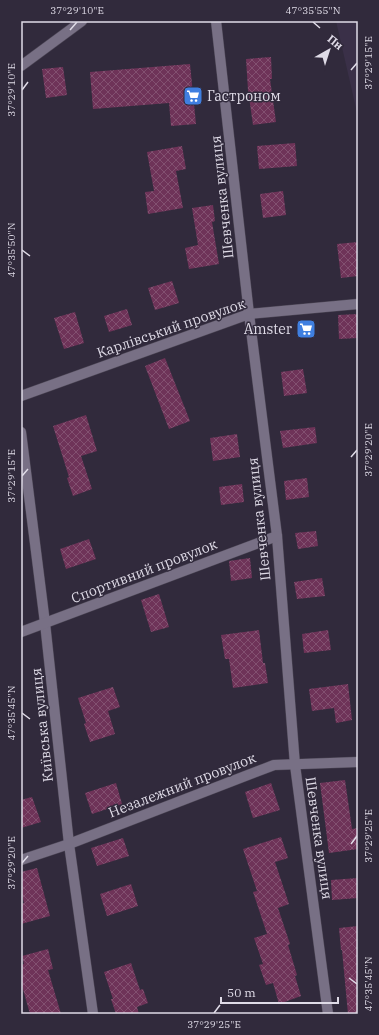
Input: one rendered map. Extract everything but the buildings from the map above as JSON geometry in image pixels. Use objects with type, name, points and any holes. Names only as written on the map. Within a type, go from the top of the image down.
[{"type":"street","points":[[21,66],[82,21]]},
{"type":"street","name":"Шевченка вулиця","points":[[216,21],[249,314],[277,536],[295,765],[328,1014]]},
{"type":"street","name":"Карлівський провулок","points":[[21,396],[249,314],[358,304]]},
{"type":"street","name":"Київська вулиця","points":[[21,432],[45,623],[69,844],[93,1014]]},
{"type":"street","name":"Спортивний провулок","points":[[21,632],[277,536]]},
{"type":"street","name":"Незалежний провулок","points":[[21,860],[69,844],[274,765],[358,762]]},
{"type":"shaded area","points":[[336,21],[358,21],[358,117]]},
{"type":"place","name":"Гастроном","points":[[193,96]]},
{"type":"place","name":"Amster","points":[[306,329]]}]
